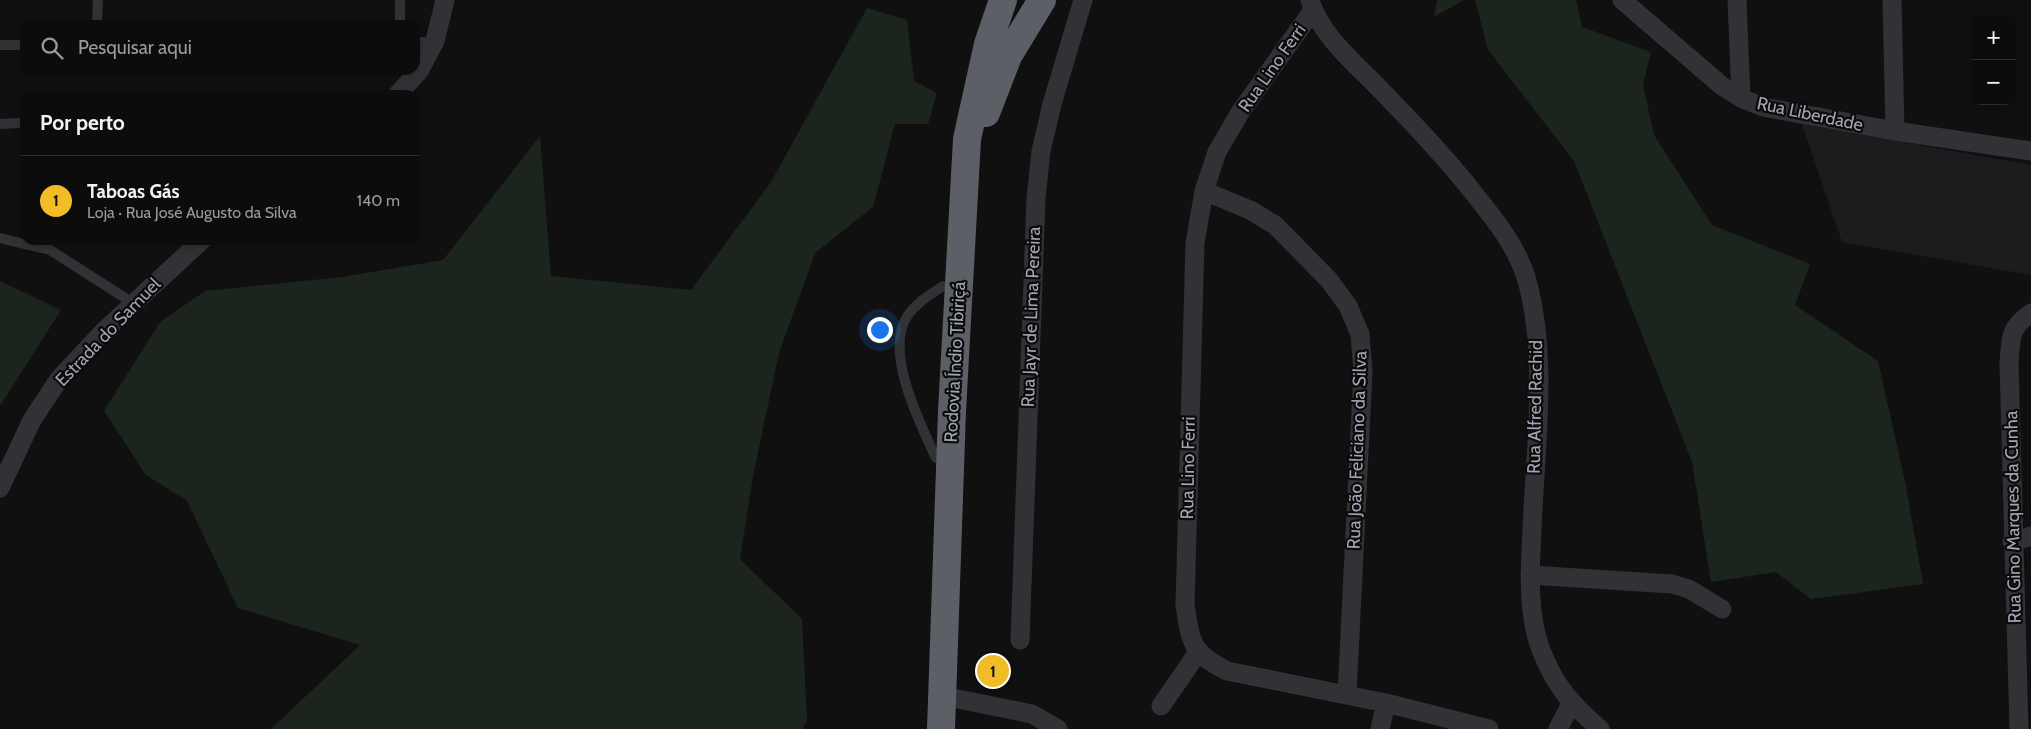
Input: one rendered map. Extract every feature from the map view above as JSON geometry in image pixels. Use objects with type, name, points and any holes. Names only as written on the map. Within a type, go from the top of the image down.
[{"type":"highway","name":"Rodovia Índio Tibiriçá","points":[[923,729],[943,286],[955,134],[962,92],[988,0]]},
{"type":"highway","name":"Rodovia Índio Tibiriçá","points":[[941,729],[952,411],[967,139],[974,97],[988,44],[1003,0]]},
{"type":"highway","points":[[966,165],[1008,56],[1042,0]]},
{"type":"street","points":[[420,69],[435,41],[445,0]]},
{"type":"street","name":"Rua Jayr de Lima Pereira","points":[[1020,640],[1036,198],[1041,150],[1052,104],[1083,0]]},
{"type":"street","name":"Rua Liberdade","points":[[1622,0],[1722,86],[1741,98],[1763,107],[1895,131],[2031,152]]},
{"type":"street","points":[[1738,0],[1741,98]]},
{"type":"street","points":[[1892,0],[1895,131]]},
{"type":"street","name":"Rua Lino Ferri","points":[[1198,651],[1190,639],[1185,605],[1195,243],[1204,191],[1217,152],[1241,112],[1312,5]]},
{"type":"street","name":"Rua Alfred Rachid","points":[[1312,5],[1323,28],[1342,51],[1453,166],[1506,233],[1525,275],[1534,313],[1539,371],[1530,575],[1532,611],[1540,649],[1554,678],[1571,704],[1600,729]]},
{"type":"street","points":[[402,90],[415,75]]},
{"type":"street","name":"Rua João Feliciano da Silva","points":[[1204,191],[1250,210],[1275,225],[1329,280],[1348,306],[1360,334],[1363,372],[1347,695]]},
{"type":"street","name":"Estrada do Samuel","points":[[0,488],[32,420],[58,379],[133,303],[197,245]]},
{"type":"street","name":"Rua Gino Marques da Cunha","points":[[2019,729],[2012,542],[2009,363],[2011,333],[2020,320],[2031,313]]},
{"type":"street","points":[[2012,542],[2031,536]]},
{"type":"street","points":[[1530,575],[1672,584],[1689,589],[1722,609]]},
{"type":"street","points":[[1161,706],[1198,651],[1204,659],[1227,670],[1386,703],[1489,729]]},
{"type":"street","points":[[943,696],[1032,714],[1058,729]]},
{"type":"street","points":[[1380,729],[1386,703]]},
{"type":"street","points":[[1558,729],[1571,704]]},
{"type":"lane","points":[[97,20],[98,0]]},
{"type":"lane","points":[[400,0],[400,20]]},
{"type":"lane","points":[[420,43],[435,41]]},
{"type":"lane","points":[[0,45],[20,45]]},
{"type":"lane","points":[[0,124],[19,123]]},
{"type":"lane","points":[[0,238],[20,243]]},
{"type":"lane","points":[[29,245],[50,250],[133,303]]},
{"type":"lane","points":[[936,458],[909,394],[902,366],[900,338],[906,317],[917,304],[943,286]]},
{"type":"shaded area","points":[[1437,0],[1464,0],[1434,17]]},
{"type":"shaded area","points":[[1475,0],[1576,0],[1582,27],[1651,52],[1643,85],[1654,135],[1712,225],[1810,264],[1795,305],[1878,361],[1906,486],[1923,584],[1811,599],[1776,572],[1711,582],[1692,462],[1574,161],[1488,50]]},
{"type":"shaded area","points":[[867,8],[907,20],[914,81],[937,93],[928,124],[895,124],[873,207],[815,253],[779,353],[753,476],[740,559],[802,619],[807,720],[802,729],[271,729],[360,645],[238,608],[187,501],[146,475],[104,411],[160,322],[205,291],[342,277],[443,260],[540,136],[551,276],[691,290],[771,182]]},
{"type":"shaded area","points":[[1802,124],[2031,165],[2031,275],[1842,242]]},
{"type":"shaded area","points":[[0,281],[61,310],[0,406]]},
{"type":"place","name":"Taboas Gás","points":[[993,671]]}]
